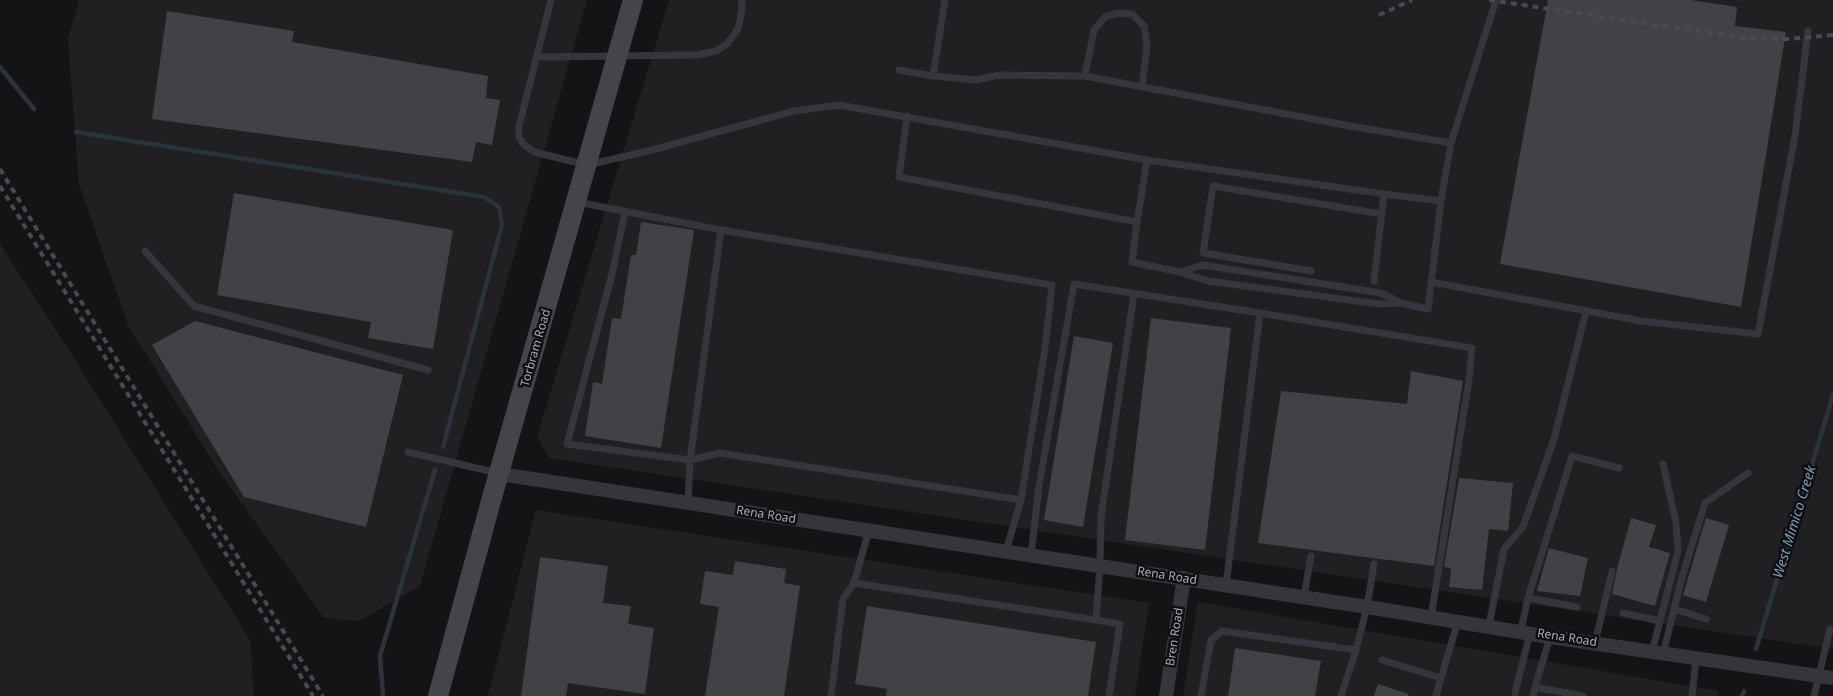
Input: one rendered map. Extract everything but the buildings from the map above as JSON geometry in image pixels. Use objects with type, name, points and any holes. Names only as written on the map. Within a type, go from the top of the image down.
[{"type":"main road","name":"Torbram Road","points":[[438,696],[633,0]]},
{"type":"street","name":"Rena Road","points":[[500,474],[1367,606],[1696,659],[1833,678]]},
{"type":"street","name":"Bren Road","points":[[1166,696],[1184,578]]},
{"type":"lane","points":[[551,0],[519,126],[519,136],[523,144],[534,152],[587,165],[652,150],[736,126],[814,108],[839,105],[1147,160],[1441,201]]},
{"type":"lane","points":[[536,56],[698,55],[716,51],[727,44],[738,29],[742,0]]},
{"type":"lane","points":[[933,76],[945,0]]},
{"type":"lane","points":[[1180,272],[1203,265],[1381,293],[1401,303],[1428,309],[1441,201],[1451,143],[1496,0]]},
{"type":"lane","points":[[1085,76],[1094,30],[1105,17],[1117,13],[1132,14],[1144,26],[1147,47],[1142,86]]},
{"type":"lane","points":[[1431,282],[1641,321],[1758,334],[1794,136],[1808,31]]},
{"type":"lane","points":[[899,70],[933,76],[976,80],[999,75],[1085,76],[1451,143]]},
{"type":"lane","points":[[907,116],[899,176],[1137,222]]},
{"type":"lane","points":[[1147,160],[1132,262],[1218,282],[1379,304],[1401,303]]},
{"type":"lane","points":[[1311,271],[1203,253],[1213,186],[1381,214]]},
{"type":"lane","points":[[1374,280],[1384,194]]},
{"type":"lane","points":[[577,202],[721,230],[1052,285],[1045,348],[1020,500],[1006,551]]},
{"type":"lane","points":[[625,212],[612,274],[567,444],[690,460],[720,452],[1020,500]]},
{"type":"lane","points":[[688,503],[690,460],[721,230]]},
{"type":"lane","points":[[145,251],[194,306],[428,370]]},
{"type":"lane","points":[[1031,555],[1039,486],[1074,284],[1472,348],[1469,380],[1431,616]]},
{"type":"lane","points":[[1096,620],[1101,516],[1134,294]]},
{"type":"lane","points":[[1489,626],[1504,549],[1524,527],[1554,439],[1586,311]]},
{"type":"lane","points":[[1226,585],[1260,313]]},
{"type":"lane","points":[[408,452],[500,474]]},
{"type":"lane","points":[[1515,693],[1525,631],[1528,598],[1572,456],[1619,468]]},
{"type":"lane","points":[[1657,653],[1660,621],[1678,551],[1676,522],[1663,464]]},
{"type":"lane","points":[[1657,653],[1674,609],[1705,503],[1748,473]]},
{"type":"lane","points":[[831,696],[843,599],[854,583],[869,530]]},
{"type":"lane","points":[[1304,597],[1311,556]]},
{"type":"lane","points":[[1341,696],[1356,650],[1367,606],[1374,564]]},
{"type":"lane","points":[[1595,643],[1612,572]]},
{"type":"lane","points":[[854,583],[1120,624],[1109,696]]},
{"type":"lane","points":[[1528,598],[1577,607]]},
{"type":"lane","points":[[1674,609],[1706,619]]},
{"type":"lane","points":[[1623,613],[1660,621]]},
{"type":"lane","points":[[1436,696],[1458,621]]},
{"type":"lane","points":[[1814,696],[1830,629],[1833,630]]},
{"type":"lane","points":[[1201,696],[1211,640],[1222,631],[1356,650]]},
{"type":"lane","points":[[1533,696],[1550,636]]},
{"type":"lane","points":[[1692,696],[1696,659]]},
{"type":"lane","points":[[1382,660],[1441,678]]},
{"type":"lane","points":[[1535,687],[1583,696]]},
{"type":"shaded area","points":[[79,0],[587,0],[420,586],[359,621],[324,618],[220,473],[128,325],[79,184],[68,38]]},
{"type":"shaded area","points":[[669,0],[1833,0],[1833,649],[549,458],[537,437]]},
{"type":"shaded area","points":[[0,244],[70,352],[250,640],[254,696],[0,696]]},
{"type":"shaded area","points":[[536,510],[1149,603],[1135,696],[488,696]]},
{"type":"shaded area","points":[[1198,602],[1719,691],[1718,696],[1183,696]]},
{"type":"waterway","points":[[0,67],[34,109]]},
{"type":"waterway","points":[[76,132],[484,197],[499,207],[502,225],[443,447]]},
{"type":"waterway","name":"West Mimico Creek","points":[[1756,649],[1833,395]]},
{"type":"waterway","points":[[383,696],[380,656],[435,470]]},
{"type":"waterway","name":"West Mimico Creek","points":[[1742,696],[1744,691]]},
{"type":"railway","points":[[1379,15],[1412,0]]},
{"type":"railway","points":[[1489,0],[1746,38],[1788,39],[1833,35]]},
{"type":"railway","points":[[0,169],[323,696]]},
{"type":"railway","points":[[0,186],[313,696]]}]
